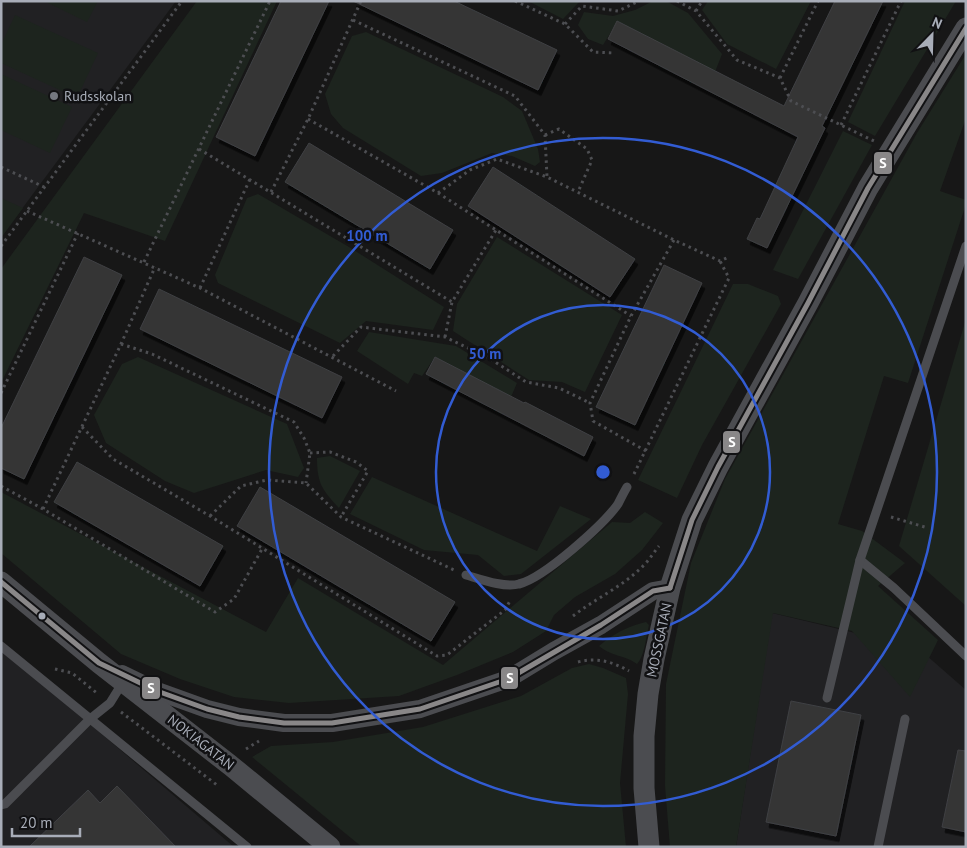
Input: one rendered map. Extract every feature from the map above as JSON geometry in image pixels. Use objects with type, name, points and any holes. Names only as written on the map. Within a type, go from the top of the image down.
[{"type":"street","name":"MOSSGATAN","points":[[649,847],[644,788],[644,736],[654,659],[670,588],[692,520],[718,467],[808,303],[868,188],[966,28]]},
{"type":"street","name":"NOKIAGATAN","points":[[1,582],[330,847]]},
{"type":"street","points":[[100,663],[157,691],[207,709],[239,717],[284,723],[332,722],[420,709],[508,679],[601,625],[653,591],[670,588]]},
{"type":"lane","points":[[827,698],[860,560],[966,246]]},
{"type":"lane","points":[[466,575],[494,583],[518,584],[548,570],[602,522],[617,504],[627,487]]},
{"type":"lane","points":[[860,560],[894,588],[966,656]]},
{"type":"lane","points":[[1,646],[247,847]]},
{"type":"lane","points":[[1,805],[5,804],[90,718],[110,703],[123,682]]},
{"type":"lane","points":[[878,847],[905,719]]},
{"type":"path","points":[[1,246],[182,1]]},
{"type":"path","points":[[144,262],[270,1]]},
{"type":"path","points":[[271,192],[308,120],[362,1]]},
{"type":"path","points":[[515,1],[565,24],[593,52],[614,53]]},
{"type":"path","points":[[565,24],[582,6],[618,11],[639,1]]},
{"type":"path","points":[[677,1],[696,11],[737,60],[780,78],[791,101],[881,144]]},
{"type":"path","points":[[696,11],[702,1]]},
{"type":"path","points":[[780,78],[818,1]]},
{"type":"path","points":[[841,125],[901,1]]},
{"type":"path","points":[[352,20],[515,96],[545,135],[547,177]]},
{"type":"path","points":[[308,120],[438,193],[631,316]]},
{"type":"path","points":[[545,135],[559,129],[587,149],[592,160],[578,192]]},
{"type":"path","points":[[199,148],[452,302]]},
{"type":"path","points":[[438,193],[470,170],[497,158],[547,177],[720,261],[729,278],[627,487]]},
{"type":"path","points":[[1,167],[44,187]]},
{"type":"path","points":[[200,288],[250,179]]},
{"type":"path","points":[[27,210],[200,288],[396,391]]},
{"type":"path","points":[[445,337],[452,302],[496,230]]},
{"type":"path","points":[[1,393],[78,233]]},
{"type":"path","points":[[646,451],[593,421],[590,403],[631,316],[674,240]]},
{"type":"path","points":[[720,261],[729,257]]},
{"type":"path","points":[[43,509],[155,267]]},
{"type":"path","points":[[332,356],[361,327],[445,337],[489,358],[526,382],[559,388],[590,403]]},
{"type":"path","points":[[121,344],[152,354],[294,422],[304,438],[310,453],[306,483]]},
{"type":"path","points":[[82,427],[113,459],[210,516],[437,656],[448,655],[505,610],[518,584]]},
{"type":"path","points":[[310,453],[330,452],[356,462],[368,471],[341,517]]},
{"type":"path","points":[[210,516],[241,486],[267,480],[306,483],[341,517],[466,575]]},
{"type":"path","points":[[1,486],[215,612],[234,599],[262,549]]},
{"type":"path","points":[[876,512],[928,528]]},
{"type":"path","points":[[575,662],[593,659],[605,660],[629,670],[635,678]]},
{"type":"path","points":[[49,667],[72,673],[222,789]]},
{"type":"path","points":[[241,753],[262,740]]},
{"type":"shaded area","name":"Rudsskolan","points":[[1,1],[176,1],[1,237]]},
{"type":"shaded area","points":[[44,1],[98,1],[87,22]]},
{"type":"shaded area","points":[[197,1],[277,1],[165,241],[84,213],[1,383],[1,269]]},
{"type":"shaded area","points":[[528,1],[580,1],[563,19]]},
{"type":"shaded area","points":[[653,1],[666,1],[688,13],[722,54],[715,72],[617,22],[603,45],[588,39],[578,25],[584,12],[613,16],[635,10]]},
{"type":"shaded area","points":[[708,1],[811,1],[776,69],[727,44],[702,10]]},
{"type":"shaded area","points":[[905,1],[956,1],[875,136],[848,122]]},
{"type":"shaded area","points":[[15,15],[98,53],[77,98],[1,63],[1,45]]},
{"type":"shaded area","points":[[366,32],[503,97],[522,111],[538,149],[540,162],[535,166],[512,156],[492,153],[442,173],[421,176],[343,128],[331,114],[325,94],[352,36]]},
{"type":"shaded area","points":[[966,54],[966,118],[940,191],[966,200],[966,204],[908,383],[884,376],[838,524],[862,531],[905,563],[878,586],[938,640],[910,697],[852,631],[773,613],[736,847],[670,847],[665,786],[666,684],[691,563],[725,479],[917,133]]},
{"type":"shaded area","points":[[1,74],[72,107],[50,153],[1,130]]},
{"type":"shaded area","points":[[843,131],[872,145],[798,279],[773,270]]},
{"type":"shaded area","points":[[258,194],[349,247],[444,307],[433,330],[366,321],[340,343],[218,283],[215,275],[247,198]]},
{"type":"shaded area","points":[[1,198],[23,208],[1,238]]},
{"type":"shaded area","points":[[497,237],[622,315],[585,392],[562,382],[529,380],[453,331],[457,304]]},
{"type":"shaded area","points":[[733,284],[748,284],[778,296],[781,304],[702,445],[677,498],[638,480]]},
{"type":"shaded area","points":[[966,319],[966,606],[899,546]]},
{"type":"shaded area","points":[[369,332],[456,346],[517,383],[511,397],[435,357],[422,376],[414,373],[408,384],[357,351]]},
{"type":"shaded area","points":[[138,357],[287,424],[304,468],[298,477],[266,470],[194,493],[165,481],[106,443],[94,415],[122,364]]},
{"type":"shaded area","points":[[330,456],[360,471],[339,508],[328,496],[319,480],[317,458]]},
{"type":"shaded area","points":[[372,477],[537,551],[560,506],[591,519],[521,574],[504,576],[478,555],[424,550],[350,514]]},
{"type":"shaded area","points":[[1,492],[266,632],[298,578],[443,665],[612,522],[630,523],[645,512],[663,523],[642,550],[615,574],[575,597],[554,615],[546,631],[513,652],[399,696],[289,703],[234,697],[180,679],[121,654],[1,553]]},
{"type":"shaded area","points":[[772,613],[918,648],[966,690],[966,847],[736,847]]},
{"type":"shaded area","points":[[646,622],[649,625],[645,646],[637,664],[608,652],[599,646],[621,631]]},
{"type":"shaded area","points":[[1,648],[234,847],[1,847]]},
{"type":"shaded area","points":[[589,664],[626,678],[628,694],[620,783],[626,847],[362,847],[252,757],[271,746],[333,742],[423,727],[521,696],[572,668]]},
{"type":"building","points":[[281,1],[329,1],[255,156],[216,137]]},
{"type":"building","points":[[353,1],[454,1],[557,50],[538,90]]},
{"type":"building","points":[[835,1],[883,1],[822,126],[825,128],[767,248],[747,239],[757,218],[760,219],[798,137],[608,39],[617,21],[784,106]]},
{"type":"building","points":[[309,143],[453,230],[430,269],[285,182]]},
{"type":"building","points":[[493,167],[635,259],[610,297],[468,206]]},
{"type":"building","points":[[84,257],[122,275],[24,479],[1,468],[1,428]]},
{"type":"building","points":[[664,265],[702,283],[635,425],[596,407]]},
{"type":"building","points":[[159,289],[342,377],[322,418],[140,329]]},
{"type":"building","points":[[435,357],[593,437],[584,456],[426,374]]},
{"type":"building","points":[[77,462],[223,546],[200,586],[54,502]]},
{"type":"building","points":[[260,487],[455,602],[431,641],[237,526]]},
{"type":"building","points":[[791,701],[861,715],[836,836],[766,822]]},
{"type":"building","points":[[958,750],[966,751],[966,832],[942,827]]},
{"type":"building","points":[[117,786],[176,847],[29,847],[88,790],[100,803]]},
{"type":"transit line","name":"S","points":[[670,588],[692,520],[718,467],[808,303],[868,188],[966,28]]},
{"type":"transit line","name":"S","points":[[1,582],[99,663],[157,691],[207,709],[239,717],[284,723],[332,723],[420,709],[508,679],[601,625],[653,591],[670,588]]},
{"type":"place","name":"Rudsskolan","points":[[54,96]]}]
